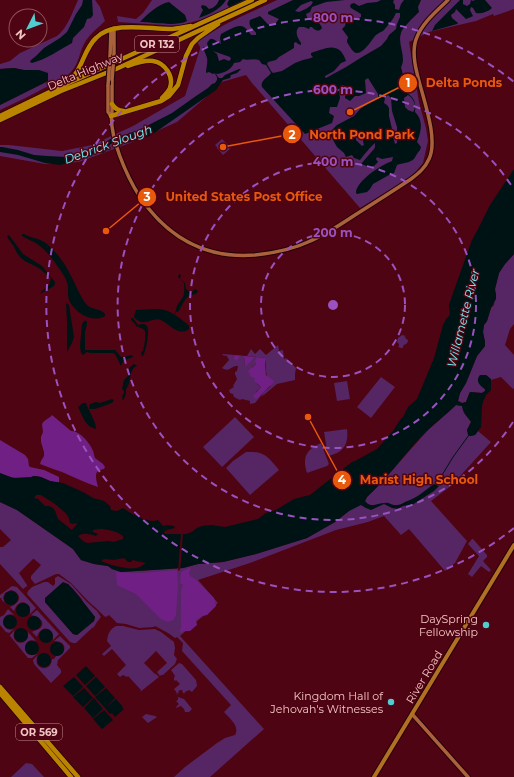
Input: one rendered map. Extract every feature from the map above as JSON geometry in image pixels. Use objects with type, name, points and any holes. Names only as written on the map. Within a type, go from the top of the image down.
[{"type":"highway","name":"Delta Highway","points":[[0,115],[252,0]]},
{"type":"highway","name":"Delta Highway","points":[[0,120],[61,91],[116,69],[265,0]]},
{"type":"highway","points":[[111,116],[168,97],[180,79],[186,56],[192,44],[206,32],[232,15]]},
{"type":"highway","points":[[62,86],[77,73],[93,41],[99,35],[113,28],[173,29],[200,23]]},
{"type":"highway","points":[[116,69],[149,61],[157,62],[165,67],[170,77],[170,85],[166,94],[156,102]]},
{"type":"highway","points":[[112,104],[117,110],[125,112]]},
{"type":"highway","name":"OR 569","points":[[0,687],[78,777]]},
{"type":"highway","name":"OR 569","points":[[0,694],[71,777]]},
{"type":"main road","points":[[113,28],[111,116],[117,148],[126,173],[143,202],[165,226],[188,242],[209,251],[222,254],[238,256],[263,254],[279,252],[321,236],[411,179],[422,170],[428,162],[431,154],[433,139],[416,68],[414,48],[418,35],[423,26],[448,0]]},
{"type":"main road","points":[[111,116],[108,112],[108,85],[112,56]]},
{"type":"main road","name":"River Road","points":[[374,777],[514,545]]},
{"type":"main road","points":[[412,714],[468,777]]},
{"type":"shaded area","points":[[78,0],[95,0],[100,7],[105,21],[86,40],[74,69],[61,79],[0,110],[0,105],[48,81],[24,70],[14,68],[0,69],[0,64],[10,61],[20,53],[31,48],[48,48],[48,40],[57,36],[61,32],[72,15]]},
{"type":"shaded area","points":[[152,0],[247,0],[200,20],[178,26],[118,22],[117,16],[136,19],[143,13]]},
{"type":"shaded area","points":[[277,0],[514,0],[514,9],[494,16],[493,14],[476,21],[429,32],[409,42],[419,102],[428,141],[423,163],[413,175],[360,208],[246,75],[222,82],[177,122],[130,143],[79,162],[45,164],[0,156],[0,145],[62,151],[92,145],[133,126],[185,96],[200,49],[197,42],[226,24]]},
{"type":"shaded area","points":[[222,139],[230,149],[223,155],[215,145]]},
{"type":"shaded area","points":[[514,254],[514,324],[510,329],[505,345],[514,355],[514,388],[513,389],[501,377],[491,380],[486,375],[480,375],[485,391],[482,393],[470,392],[466,402],[462,403],[458,401],[460,393],[466,383],[477,356],[485,346],[483,332],[484,325],[487,321],[491,308],[494,305],[495,289],[499,273]]},
{"type":"shaded area","points":[[402,335],[406,336],[404,337],[408,340],[403,348],[401,348],[398,347],[399,344],[397,342],[398,338]]},
{"type":"shaded area","points":[[278,345],[279,351],[283,350],[284,359],[286,358],[296,368],[295,380],[277,384],[260,397],[271,386],[266,372],[266,358],[247,356],[251,349],[255,354],[260,349],[266,355]]},
{"type":"shaded area","points":[[222,355],[235,355],[233,358],[244,356],[245,365],[257,357],[256,364],[252,367],[257,384],[261,387],[256,392],[260,397],[255,403],[250,404],[250,401],[240,400],[230,393],[229,390],[234,387],[233,386],[237,379],[235,372],[237,371],[238,366],[227,370],[222,368],[229,360],[227,356]]},
{"type":"shaded area","points":[[235,355],[257,357],[246,366],[244,356],[240,356],[237,361],[233,358]]},
{"type":"shaded area","points":[[257,357],[266,358],[266,375],[274,381],[260,396],[255,399],[253,396],[261,387],[254,381],[255,378],[251,377],[248,371],[256,364],[255,361]]},
{"type":"shaded area","points":[[381,377],[395,387],[371,418],[357,407]]},
{"type":"shaded area","points":[[347,381],[350,399],[337,401],[334,383]]},
{"type":"shaded area","points":[[456,405],[462,406],[464,413],[471,421],[467,430],[470,436],[475,435],[478,431],[491,442],[452,485],[431,501],[467,541],[455,563],[445,571],[409,529],[401,535],[384,516],[368,522],[336,530],[250,563],[198,580],[218,603],[180,636],[264,729],[210,777],[174,777],[217,743],[225,738],[235,735],[236,732],[234,723],[224,712],[231,705],[182,651],[183,643],[177,637],[175,638],[155,626],[139,628],[117,623],[109,615],[106,617],[104,616],[71,583],[59,574],[35,584],[31,579],[31,576],[41,565],[34,559],[19,573],[27,585],[23,589],[0,564],[0,547],[3,547],[11,540],[0,529],[0,502],[17,510],[73,549],[81,560],[108,566],[121,572],[183,568],[198,564],[223,562],[256,554],[307,538],[335,522],[361,504],[366,508],[374,506],[367,504],[365,501],[367,497],[427,431]]},
{"type":"shaded area","points":[[52,415],[71,431],[78,433],[84,438],[92,448],[95,458],[105,467],[96,474],[98,487],[40,464],[44,456],[41,442],[43,432],[42,424]]},
{"type":"shaded area","points":[[235,417],[254,437],[222,467],[203,447]]},
{"type":"shaded area","points":[[347,429],[347,440],[344,447],[338,453],[328,456],[324,432]]},
{"type":"shaded area","points":[[0,440],[25,455],[28,459],[30,467],[44,470],[59,477],[59,482],[37,476],[16,478],[0,473]]},
{"type":"shaded area","points":[[321,443],[329,464],[307,473],[305,463],[306,455],[312,448]]},
{"type":"shaded area","points":[[246,452],[258,453],[266,456],[279,470],[250,495],[226,468]]},
{"type":"shaded area","points":[[472,539],[487,555],[483,561],[491,570],[489,572],[481,566],[472,577],[468,574],[479,556],[468,544]]},
{"type":"shaded area","points":[[191,567],[189,573],[190,576],[214,598],[216,606],[207,615],[196,620],[197,625],[190,631],[184,631],[181,633],[181,591],[183,585],[180,583],[181,572]]},
{"type":"shaded area","points":[[177,570],[178,586],[176,615],[173,620],[168,622],[161,619],[136,594],[117,585],[116,572],[141,573]]},
{"type":"shaded area","points":[[58,576],[71,584],[101,617],[94,627],[76,643],[70,642],[27,594],[32,587],[44,582],[48,582],[53,586],[55,584],[55,578]],"holes":[[[68,584],[95,617],[94,621],[77,635],[73,634],[45,602],[45,598]]]},
{"type":"shaded area","points":[[12,586],[17,587],[36,608],[30,614],[30,607],[23,602],[17,606],[14,611],[10,607],[19,599],[17,593],[11,590],[5,593],[3,598],[5,603],[1,599],[2,598],[0,598],[0,595]]},
{"type":"shaded area","points":[[8,609],[14,615],[9,614],[4,619],[4,625],[6,628],[9,630],[14,629],[9,633],[6,632],[0,625],[0,617],[4,615]]},
{"type":"shaded area","points":[[37,610],[59,634],[53,640],[51,632],[47,629],[41,630],[37,637],[32,632],[39,629],[42,624],[39,618],[31,615]]},
{"type":"shaded area","points":[[116,626],[139,630],[155,629],[174,642],[174,655],[177,659],[175,664],[160,676],[157,672],[167,663],[156,651],[144,663],[159,677],[140,692],[141,690],[128,676],[123,675],[120,677],[117,674],[126,665],[112,649],[104,656],[102,654],[111,646],[107,641],[108,636],[110,631]]},
{"type":"shaded area","points":[[15,630],[14,639],[20,643],[26,641],[28,632],[36,641],[29,641],[26,643],[25,647],[28,654],[37,654],[32,658],[28,658],[10,636]]},
{"type":"shaded area","points":[[60,636],[70,646],[70,648],[58,660],[57,665],[61,670],[61,673],[51,683],[34,664],[33,660],[38,655],[37,664],[42,668],[48,667],[51,664],[52,659],[62,654],[64,651],[64,646],[62,643],[54,641]]},
{"type":"shaded area","points":[[179,663],[182,664],[196,680],[197,686],[192,692],[189,690],[184,694],[182,691],[183,690],[181,690],[178,691],[179,692],[176,695],[177,693],[174,689],[180,684],[174,680],[175,676],[171,670]]},
{"type":"shaded area","points":[[178,697],[184,699],[192,709],[189,712],[185,712],[181,706],[176,708],[179,704],[176,701],[178,700]]},
{"type":"shaded area","points":[[146,714],[157,717],[148,723],[142,717]]},
{"type":"shaded area","points":[[26,763],[32,764],[44,777],[11,777]]},
{"type":"water","points":[[83,0],[92,0],[93,15],[91,18],[87,19],[84,27],[73,38],[72,43],[43,59],[32,63],[30,62],[44,48],[48,48],[48,46],[67,32],[82,5]]},
{"type":"water","points":[[219,0],[226,0],[217,9],[199,18],[203,10],[201,7],[202,5],[211,9]]},
{"type":"water","points":[[229,0],[244,0],[229,7],[227,4]]},
{"type":"water","points":[[293,0],[345,0],[326,2],[312,7],[310,12],[306,14],[307,17],[309,20],[318,22],[322,28],[317,30],[312,27],[309,29],[299,27],[297,33],[301,45],[296,42],[294,43],[294,48],[276,60],[268,62],[267,64],[273,73],[282,71],[295,63],[313,57],[311,53],[326,48],[336,48],[340,50],[346,61],[341,63],[334,71],[325,76],[326,78],[381,46],[389,35],[396,29],[400,17],[400,13],[396,13],[383,31],[375,36],[362,51],[356,53],[347,42],[348,37],[342,29],[345,26],[347,17],[357,19],[361,17],[361,14],[351,8],[351,4],[354,3],[359,6],[381,0],[394,0],[393,2],[395,9],[399,10],[404,0],[421,0],[418,7],[419,12],[404,28],[400,37],[403,59],[401,67],[406,80],[407,93],[414,101],[415,112],[421,123],[420,134],[417,142],[421,147],[414,159],[397,165],[394,173],[373,184],[367,192],[356,193],[357,188],[364,179],[382,166],[392,161],[393,157],[382,159],[377,157],[376,159],[378,162],[374,166],[370,167],[361,164],[374,149],[375,143],[360,160],[354,158],[352,155],[346,157],[337,147],[329,133],[337,125],[354,116],[360,109],[378,97],[378,94],[368,78],[365,80],[366,93],[355,96],[350,101],[345,98],[345,96],[351,92],[350,88],[342,85],[339,89],[340,98],[337,107],[330,107],[329,113],[334,116],[332,123],[305,134],[262,87],[263,81],[271,73],[266,65],[262,64],[259,60],[243,59],[240,62],[234,63],[231,68],[225,72],[217,74],[209,72],[206,73],[207,57],[203,47],[208,47],[207,43],[210,39],[213,39],[221,44],[221,34],[239,26],[244,27],[251,35],[256,35],[250,26],[250,20],[260,16],[269,25],[273,25],[279,19],[268,14],[268,12]],"holes":[[[311,1],[313,2],[305,9],[299,12],[295,11],[301,5]],[[213,51],[230,57],[231,59],[229,61],[224,59],[219,61],[217,54]],[[388,95],[391,98],[392,111],[397,127],[397,143],[395,144],[391,135],[392,129],[389,108],[384,103],[385,98]],[[360,132],[363,133],[364,145],[362,146],[356,140],[356,137]]]},
{"type":"water","points":[[460,0],[463,0],[463,4],[467,6],[470,4],[471,0],[485,0],[492,8],[486,12],[476,13],[471,7],[470,10],[473,16],[466,19],[456,9],[451,15],[452,18],[458,23],[457,24],[432,31],[435,25]]},
{"type":"water","points":[[169,2],[185,15],[187,21],[177,24],[140,22],[153,10]]},
{"type":"water","points":[[14,68],[39,70],[48,73],[48,81],[0,105],[0,69]]},
{"type":"water","points":[[241,69],[237,73],[231,75],[230,78],[223,80],[216,90],[150,136],[124,144],[120,141],[114,143],[110,145],[103,153],[101,152],[85,156],[82,159],[60,165],[45,163],[18,155],[0,152],[0,147],[2,147],[34,155],[67,157],[95,150],[104,145],[110,139],[137,131],[172,113],[215,83],[217,76],[222,78],[225,75]]},
{"type":"water","name":"Willamette River","points":[[514,169],[514,254],[499,273],[495,289],[496,299],[484,325],[483,332],[485,346],[477,356],[466,383],[460,393],[458,401],[462,403],[466,402],[470,392],[482,393],[485,391],[478,381],[480,375],[486,375],[491,379],[491,390],[486,395],[483,402],[481,427],[475,435],[468,435],[467,430],[471,422],[464,413],[462,406],[456,405],[421,437],[365,501],[370,505],[386,503],[398,505],[417,496],[434,484],[439,486],[434,491],[412,505],[403,506],[398,509],[384,504],[371,510],[361,505],[307,538],[256,554],[223,562],[198,564],[183,568],[121,572],[108,566],[81,560],[73,549],[17,510],[0,502],[0,473],[13,478],[34,476],[41,477],[50,481],[63,483],[93,498],[104,501],[110,506],[111,510],[117,511],[123,508],[145,520],[158,520],[163,526],[174,526],[175,528],[164,532],[165,534],[186,534],[202,526],[211,525],[225,527],[258,519],[266,513],[276,510],[294,499],[310,495],[352,462],[377,449],[393,431],[408,407],[417,399],[434,358],[443,325],[449,316],[449,305],[472,240],[490,205]],"holes":[[[36,495],[41,495],[55,504],[66,514],[70,523],[77,524],[72,530],[58,519],[53,508],[45,506],[38,499],[34,498]],[[102,529],[112,531],[123,536],[123,539],[113,542],[87,543],[78,536],[85,534],[96,536],[98,534],[93,532],[93,530]],[[124,558],[128,562],[132,562],[132,560],[146,563],[140,567],[126,568],[101,561],[104,559],[114,560]]]},
{"type":"water","points":[[22,234],[41,240],[51,247],[66,267],[86,304],[103,312],[105,316],[95,319],[89,318],[75,309],[69,300],[68,284],[63,273],[41,247],[22,236]]},
{"type":"water","points":[[9,235],[23,254],[42,266],[55,282],[54,286],[40,294],[49,285],[51,278],[21,258],[8,238],[7,236]]},
{"type":"water","points":[[180,279],[185,283],[186,289],[191,293],[195,289],[198,291],[196,294],[189,296],[185,300],[178,312],[176,311],[177,307],[183,297],[184,292],[184,283]]},
{"type":"water","points":[[66,303],[69,305],[74,337],[67,352],[67,322]]},
{"type":"water","points":[[158,309],[174,314],[189,326],[189,329],[182,332],[158,319],[141,322],[134,317],[136,310]]},
{"type":"water","points":[[131,318],[133,318],[138,325],[145,324],[148,328],[147,341],[143,356],[141,353],[143,351],[145,341],[145,331],[136,326]]},
{"type":"water","points":[[85,320],[87,324],[85,332],[85,350],[115,350],[121,357],[132,355],[133,357],[123,361],[121,366],[113,353],[87,352],[83,355],[81,353],[80,346],[82,324]]},
{"type":"water","points":[[134,364],[137,366],[132,370],[123,401],[122,396],[124,391],[122,389],[124,380],[129,374],[129,368]]},
{"type":"water","points":[[112,399],[114,400],[112,403],[95,409],[89,408],[90,404],[96,402],[100,403]]},
{"type":"water","points":[[83,403],[86,403],[95,423],[96,429],[87,424],[78,407]]},
{"type":"water","points":[[63,582],[68,584],[73,589],[95,617],[94,621],[77,635],[73,634],[45,602],[45,598]]},
{"type":"water","points":[[11,591],[16,593],[18,598],[16,603],[11,605],[6,603],[4,598],[6,593]]},
{"type":"water","points":[[23,603],[28,605],[30,610],[28,615],[23,617],[18,615],[16,610],[18,605]]},
{"type":"water","points":[[10,615],[15,617],[17,622],[15,627],[10,629],[5,627],[3,622],[5,617]]},
{"type":"water","points":[[34,616],[39,618],[41,623],[39,628],[34,630],[29,628],[27,623],[29,618]]},
{"type":"water","points":[[21,628],[26,630],[28,635],[26,640],[21,642],[16,640],[14,635],[16,630]]},
{"type":"water","points":[[46,629],[51,631],[53,636],[51,641],[46,643],[41,641],[39,636],[41,631]]},
{"type":"water","points":[[32,641],[37,643],[39,648],[37,653],[32,655],[27,653],[25,648],[27,643]]},
{"type":"water","points":[[57,642],[62,644],[64,649],[62,654],[57,656],[52,654],[50,649],[52,644]]},
{"type":"water","points":[[44,653],[49,655],[51,660],[49,665],[44,667],[39,665],[37,660],[39,655]]},
{"type":"water","points":[[86,666],[95,676],[85,685],[76,675]]},
{"type":"water","points":[[74,677],[83,687],[73,696],[63,686]]},
{"type":"water","points":[[96,677],[105,687],[95,696],[86,686]]},
{"type":"water","points":[[84,688],[93,698],[83,707],[73,697]]},
{"type":"water","points":[[106,688],[115,698],[105,708],[95,697]]},
{"type":"water","points":[[94,698],[103,709],[93,718],[84,708]]},
{"type":"water","points":[[116,699],[124,709],[115,717],[105,708]]},
{"type":"water","points":[[104,710],[113,720],[102,729],[93,719]]},
{"type":"pier","points":[[181,533],[183,533],[181,561],[180,570],[178,571]]},
{"type":"waterway","name":"Debrick Slough","points":[[215,73],[218,78]]},
{"type":"waterway","points":[[436,485],[453,457],[469,435]]},
{"type":"place","name":"Delta Ponds","points":[[350,112]]},
{"type":"place","name":"North Pond Park","points":[[223,147]]},
{"type":"place","name":"United States Post Office","points":[[106,231]]},
{"type":"place","name":"Marist High School","points":[[308,417]]},
{"type":"place","name":"DaySpring Fellowship","points":[[486,625]]},
{"type":"place","name":"Kingdom Hall of Jehovah's Witnesses","points":[[391,702]]}]
